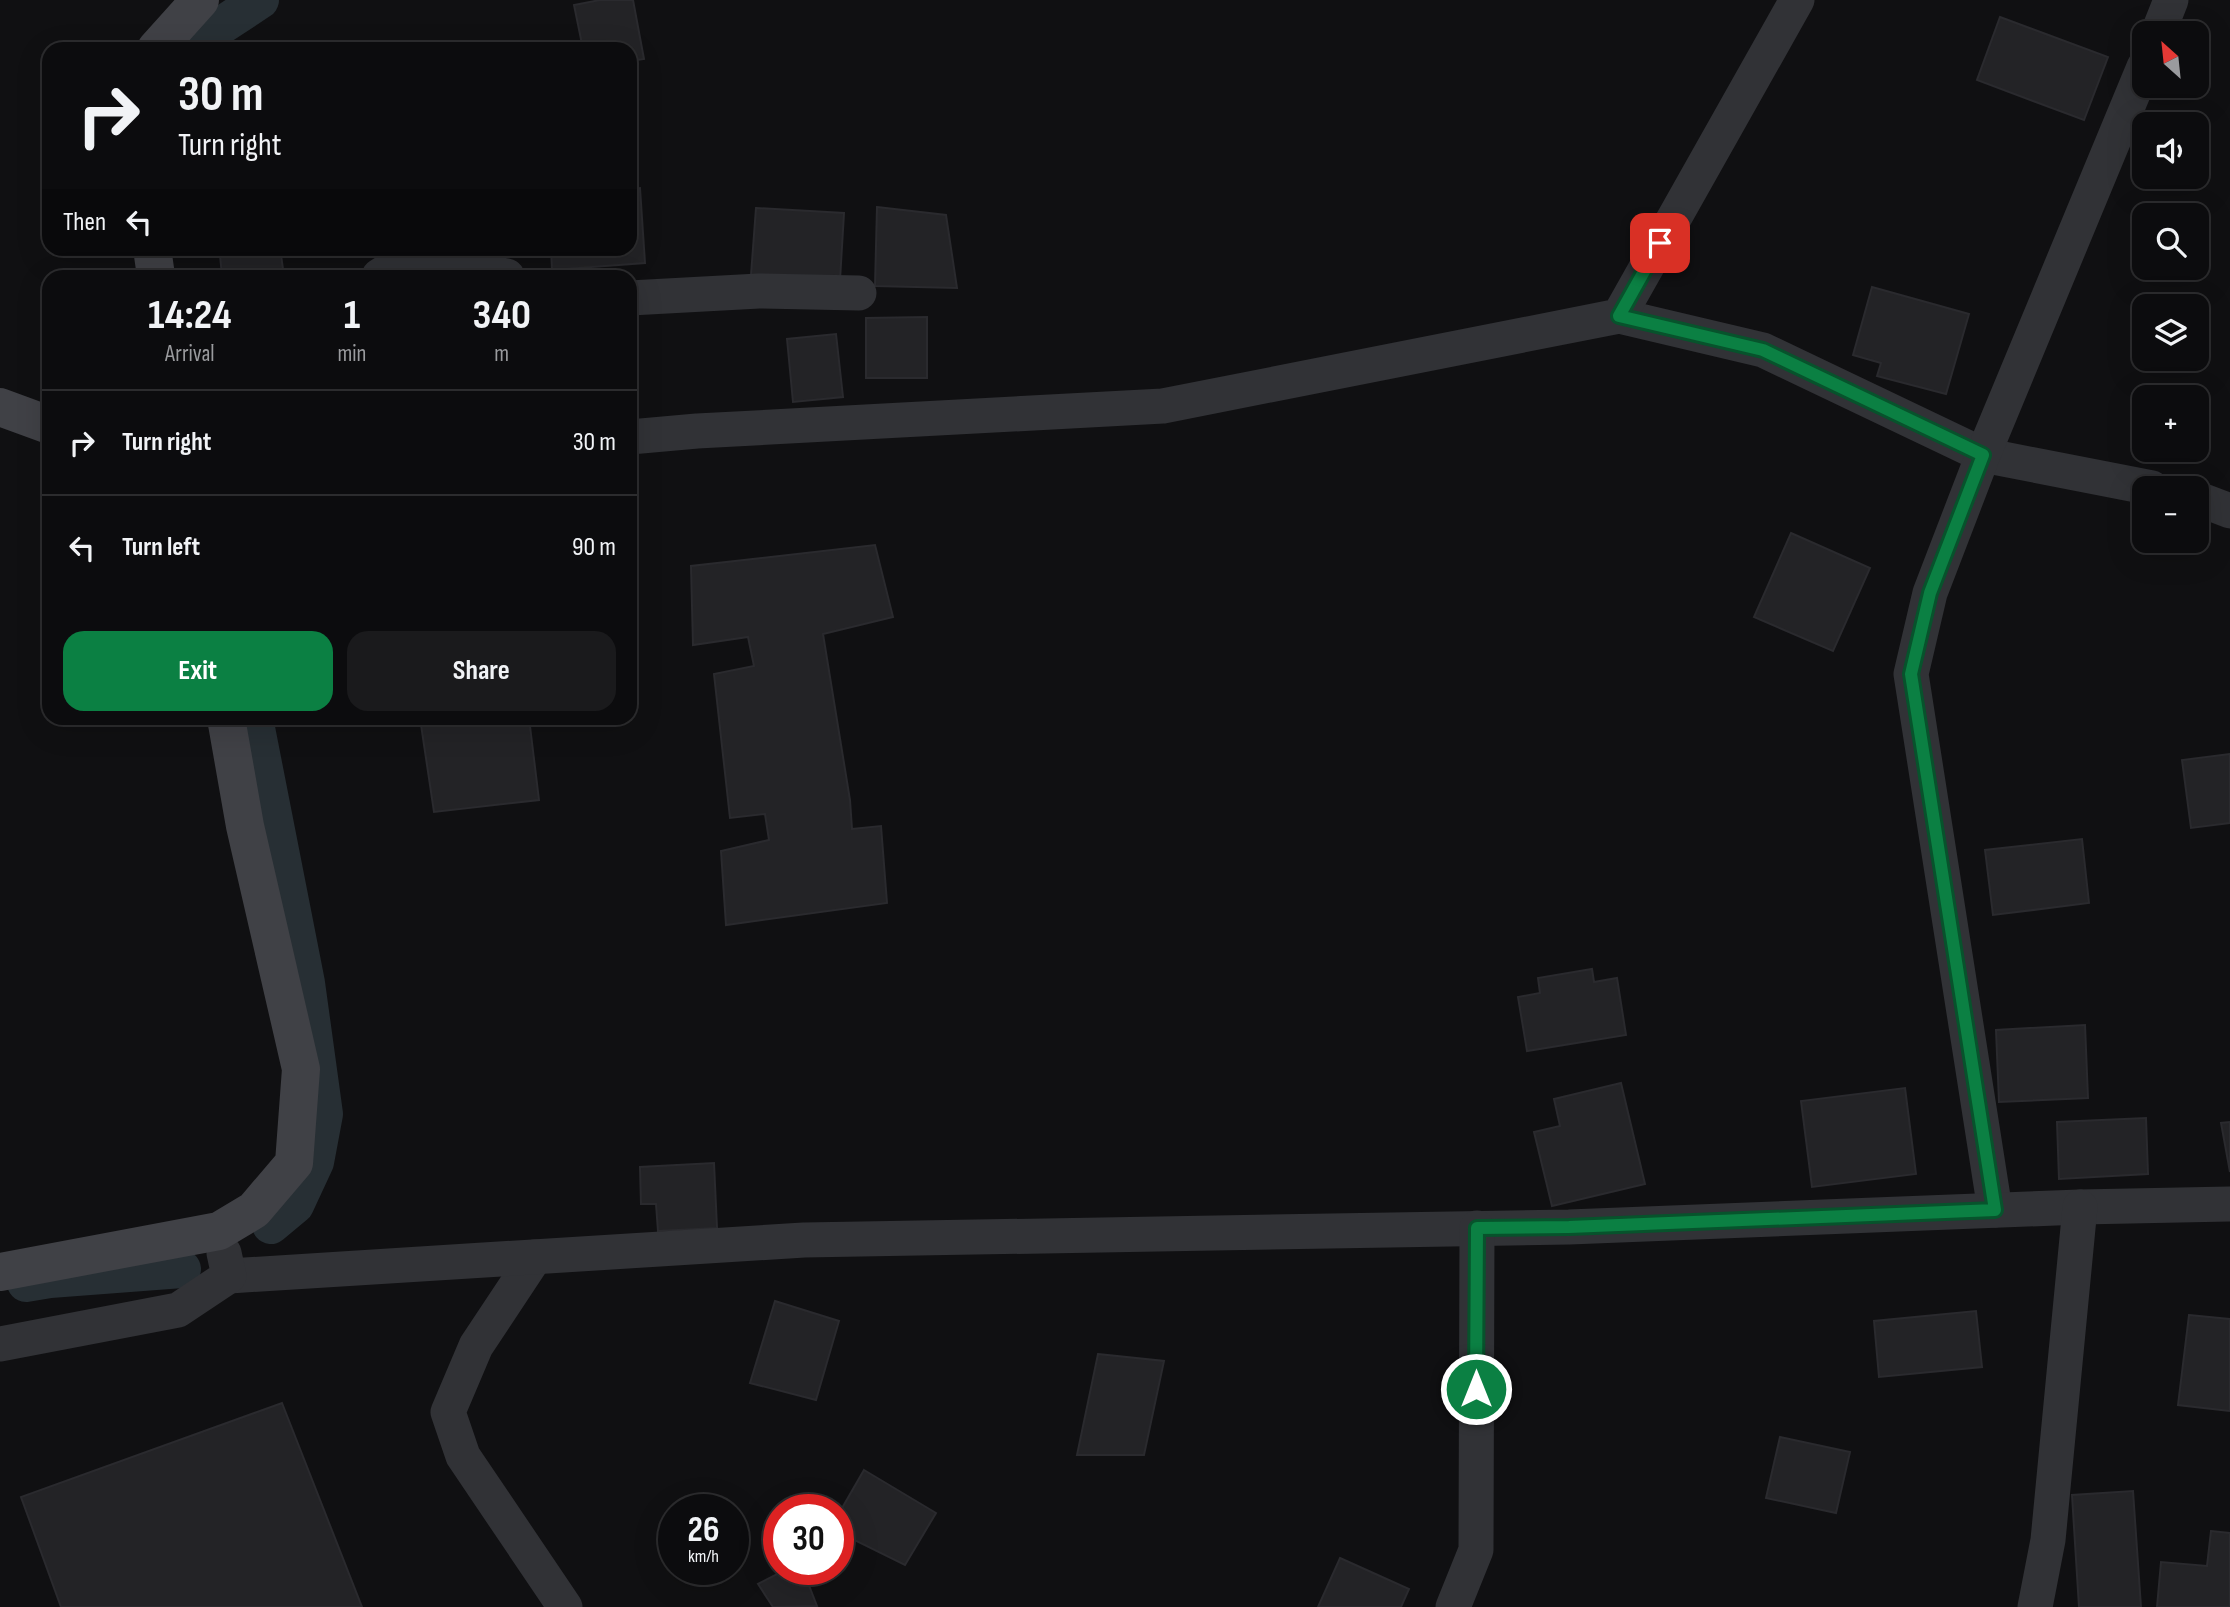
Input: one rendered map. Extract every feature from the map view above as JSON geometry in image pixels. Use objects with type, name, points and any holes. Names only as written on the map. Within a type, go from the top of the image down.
[{"type":"street","points":[[162,42],[200,0]]},
{"type":"street","points":[[1619,316],[1797,0]]},
{"type":"street","points":[[2163,21],[2171,0]]},
{"type":"street","points":[[1995,1210],[1911,674],[1930,593],[1983,455],[2132,96]]},
{"type":"street","points":[[389,270],[406,259],[472,270]]},
{"type":"street","points":[[637,298],[759,292],[859,293]]},
{"type":"street","points":[[637,436],[1163,406],[1619,316],[1763,350],[1983,455],[2132,484]]},
{"type":"street","points":[[0,407],[42,422]]},
{"type":"street","points":[[2209,503],[2230,511]]},
{"type":"street","points":[[0,1272],[219,1231],[254,1210],[294,1163],[300,1069],[245,826],[227,725]]},
{"type":"street","points":[[0,1344],[177,1310],[229,1276],[804,1240],[1569,1227],[2081,1207],[2230,1204]]},
{"type":"street","points":[[2035,1607],[2048,1540],[2081,1207]]},
{"type":"street","points":[[1453,1607],[1476,1550],[1477,1228]]},
{"type":"street","points":[[219,1231],[229,1276]]},
{"type":"street","points":[[535,1257],[477,1346],[448,1412],[463,1456],[565,1607]]},
{"type":"building","points":[[600,0],[633,0],[644,59],[637,60],[637,42],[582,42],[574,5]]},
{"type":"building","points":[[2000,17],[2108,57],[2084,120],[1977,80]]},
{"type":"building","points":[[637,188],[640,188],[645,263],[552,270],[551,256],[637,256]]},
{"type":"building","points":[[877,207],[946,215],[957,288],[875,286]]},
{"type":"building","points":[[756,208],[844,213],[840,280],[751,275]]},
{"type":"building","points":[[220,256],[281,256],[283,270],[221,270]]},
{"type":"building","points":[[1872,287],[1969,314],[1946,394],[1877,376],[1881,363],[1853,355]]},
{"type":"building","points":[[927,317],[927,378],[866,378],[866,318]]},
{"type":"building","points":[[836,334],[843,397],[793,402],[787,339]]},
{"type":"building","points":[[1791,533],[1870,568],[1833,651],[1754,617]]},
{"type":"building","points":[[875,545],[893,617],[823,634],[850,800],[852,829],[881,826],[887,903],[726,925],[721,851],[769,840],[765,814],[730,818],[714,674],[754,666],[748,637],[693,645],[691,566]]},
{"type":"building","points":[[421,725],[530,725],[539,800],[434,812]]},
{"type":"building","points":[[2230,754],[2230,823],[2191,828],[2182,760]]},
{"type":"building","points":[[2082,839],[2089,903],[1993,915],[1985,850]]},
{"type":"building","points":[[1592,969],[1594,982],[1617,978],[1626,1035],[1527,1051],[1518,997],[1540,993],[1538,978]]},
{"type":"building","points":[[2085,1025],[2088,1098],[1999,1102],[1996,1030]]},
{"type":"building","points":[[1621,1083],[1645,1184],[1552,1206],[1534,1132],[1560,1126],[1554,1099]]},
{"type":"building","points":[[1905,1088],[1916,1174],[1812,1187],[1801,1101]]},
{"type":"building","points":[[2146,1118],[2148,1174],[2059,1179],[2057,1122]]},
{"type":"building","points":[[2230,1122],[2230,1172],[2221,1123]]},
{"type":"building","points":[[714,1163],[717,1228],[658,1231],[656,1204],[641,1204],[640,1167]]},
{"type":"building","points":[[775,1301],[839,1321],[816,1400],[750,1383]]},
{"type":"building","points":[[1976,1311],[1982,1367],[1879,1377],[1874,1321]]},
{"type":"building","points":[[2189,1315],[2230,1319],[2230,1411],[2178,1405]]},
{"type":"building","points":[[1098,1354],[1164,1361],[1144,1455],[1077,1455]]},
{"type":"building","points":[[282,1403],[362,1607],[61,1607],[21,1497]]},
{"type":"building","points":[[1780,1437],[1850,1452],[1836,1513],[1766,1498]]},
{"type":"building","points":[[864,1470],[936,1513],[905,1565],[854,1540],[854,1494],[850,1494]]},
{"type":"building","points":[[2133,1491],[2141,1607],[2079,1607],[2072,1495]]},
{"type":"building","points":[[2211,1531],[2230,1533],[2230,1607],[2157,1607],[2161,1562],[2207,1566]]},
{"type":"building","points":[[1340,1558],[1409,1589],[1401,1607],[1318,1607]]},
{"type":"building","points":[[763,1581],[763,1585],[809,1585],[817,1606],[773,1607],[758,1584]]},
{"type":"waterway","points":[[205,42],[216,29],[260,0]]},
{"type":"waterway","points":[[255,725],[306,983],[324,1114],[315,1162],[295,1205],[271,1225]]},
{"type":"waterway","points":[[26,1283],[182,1269]]},
{"type":"route","points":[[1476,1389],[1477,1228],[1569,1227],[1995,1210],[1911,674],[1930,593],[1983,455],[1763,350],[1619,316],[1660,243]]}]
